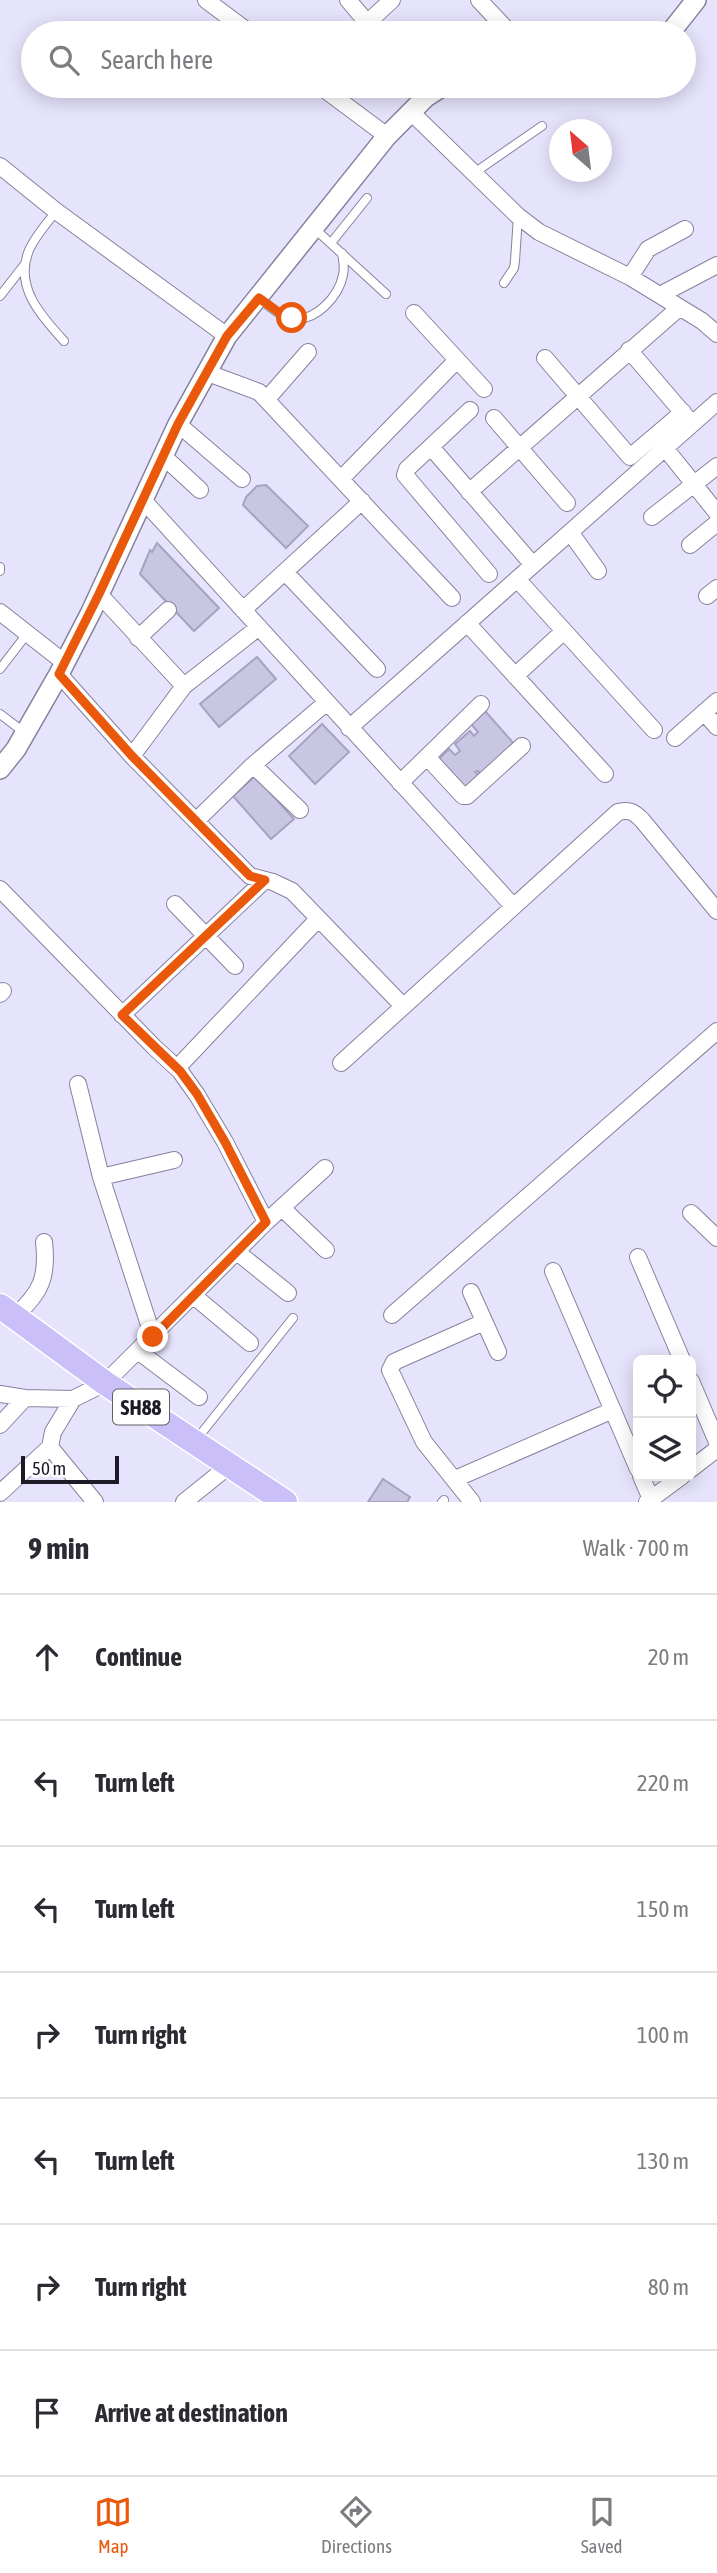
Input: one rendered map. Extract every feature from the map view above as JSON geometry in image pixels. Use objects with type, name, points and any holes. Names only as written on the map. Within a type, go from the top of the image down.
[{"type":"main road","name":"SH88","points":[[7,1311],[105,1383],[285,1502]]},
{"type":"street","points":[[206,0],[234,21]]},
{"type":"street","points":[[348,0],[366,21]]},
{"type":"street","points":[[377,21],[392,0]]},
{"type":"street","points":[[479,0],[499,21]]},
{"type":"street","points":[[679,21],[696,0]]},
{"type":"street","points":[[336,98],[387,136]]},
{"type":"street","points":[[0,769],[25,733],[62,669],[178,424],[227,336],[387,136],[411,112],[418,98]]},
{"type":"street","points":[[411,112],[518,216],[539,232],[630,277],[702,321],[717,334]]},
{"type":"street","points":[[0,166],[56,211],[227,336]]},
{"type":"street","points":[[630,277],[648,249],[685,229]]},
{"type":"street","points":[[660,295],[717,265]]},
{"type":"street","points":[[469,492],[679,308]]},
{"type":"street","points":[[414,313],[484,389]]},
{"type":"street","points":[[702,321],[717,313]]},
{"type":"street","points":[[629,351],[688,418]]},
{"type":"street","points":[[267,399],[309,352]]},
{"type":"street","points":[[545,358],[630,457],[717,402]]},
{"type":"street","points":[[341,479],[457,360]]},
{"type":"street","points":[[208,373],[251,387],[267,399],[452,598]]},
{"type":"street","points":[[470,410],[407,469],[405,475],[489,574]]},
{"type":"street","points":[[494,418],[567,503]]},
{"type":"street","points":[[349,728],[665,447],[688,418]]},
{"type":"street","points":[[178,424],[242,480]]},
{"type":"street","points":[[431,447],[533,565]]},
{"type":"street","points":[[665,447],[717,513]]},
{"type":"street","points":[[163,456],[200,490]]},
{"type":"street","points":[[652,517],[717,466]]},
{"type":"street","points":[[143,500],[513,906]]},
{"type":"street","points":[[243,610],[362,501]]},
{"type":"street","points":[[690,545],[717,523]]},
{"type":"street","points":[[570,532],[597,570]]},
{"type":"street","points":[[285,572],[377,669]]},
{"type":"street","points":[[517,579],[654,730]]},
{"type":"street","points":[[99,594],[184,686]]},
{"type":"street","points":[[138,638],[168,610]]},
{"type":"street","points":[[0,612],[62,669],[132,756],[250,876],[292,891],[403,1006]]},
{"type":"street","points":[[467,623],[605,775]]},
{"type":"street","points":[[132,756],[184,686],[259,626]]},
{"type":"street","points":[[515,676],[564,631]]},
{"type":"street","points":[[196,821],[253,765],[327,702]]},
{"type":"street","points":[[400,783],[481,704]]},
{"type":"street","points":[[675,738],[711,707],[717,727]]},
{"type":"street","points":[[427,757],[463,796],[467,796],[522,746]]},
{"type":"street","points":[[253,765],[300,810]]},
{"type":"street","points":[[341,1063],[610,818],[627,810],[634,812],[642,820],[717,911]]},
{"type":"street","points":[[122,1015],[265,880]]},
{"type":"street","points":[[0,889],[177,1068],[197,1094],[225,1142],[266,1222]]},
{"type":"street","points":[[175,904],[235,966]]},
{"type":"street","points":[[177,1068],[318,919]]},
{"type":"street","points":[[392,1315],[717,1031]]},
{"type":"street","points":[[78,1084],[101,1177],[153,1337]]},
{"type":"street","points":[[101,1177],[174,1160]]},
{"type":"street","points":[[0,1394],[26,1398],[73,1399],[105,1383],[266,1222],[325,1168]]},
{"type":"street","points":[[282,1208],[327,1250]]},
{"type":"street","points":[[691,1213],[717,1238]]},
{"type":"street","points":[[7,1311],[30,1302],[41,1284],[46,1263],[44,1242]]},
{"type":"street","points":[[237,1252],[288,1293]]},
{"type":"street","points":[[638,1257],[680,1355]]},
{"type":"street","points":[[553,1271],[633,1457]]},
{"type":"street","points":[[471,1292],[498,1352]]},
{"type":"street","points":[[194,1296],[250,1343]]},
{"type":"street","points":[[472,1502],[424,1442],[390,1366],[484,1322]]},
{"type":"street","points":[[138,1351],[199,1397]]},
{"type":"street","points":[[696,1393],[717,1442]]},
{"type":"street","points":[[0,1425],[26,1398]]},
{"type":"street","points":[[0,1493],[50,1447],[54,1432],[73,1399]]},
{"type":"street","points":[[455,1479],[613,1410]]},
{"type":"street","points":[[50,1447],[95,1502]]},
{"type":"street","points":[[696,1465],[717,1449]]},
{"type":"street","points":[[184,1502],[230,1465]]},
{"type":"street","points":[[643,1481],[649,1501],[675,1481]]},
{"type":"lane","points":[[474,173],[542,126]]},
{"type":"lane","points":[[331,243],[367,198]]},
{"type":"lane","points":[[0,296],[25,264],[32,244],[56,211]]},
{"type":"lane","points":[[503,283],[514,268],[518,216]]},
{"type":"lane","points":[[315,229],[386,295]]},
{"type":"lane","points":[[259,298],[281,314],[292,318],[303,319],[315,313],[335,294],[343,278],[342,253]]},
{"type":"lane","points":[[25,264],[32,302],[64,341]]},
{"type":"lane","points":[[0,668],[27,634]]},
{"type":"lane","points":[[0,714],[25,733]]},
{"type":"lane","points":[[194,1442],[293,1318]]},
{"type":"building","points":[[266,485],[308,526],[286,548],[243,505],[246,497],[257,486]]},
{"type":"building","points":[[157,543],[219,608],[194,631],[140,574],[150,550],[152,552]]},
{"type":"building","points":[[257,657],[276,679],[219,727],[200,704]]},
{"type":"building","points":[[485,711],[515,745],[485,779],[478,771],[475,772],[479,776],[465,789],[438,760],[449,749],[455,755],[460,751],[455,744],[470,731],[474,736],[478,732],[471,724]]},
{"type":"building","points":[[322,724],[349,752],[315,784],[289,756]]},
{"type":"building","points":[[255,776],[294,819],[271,839],[233,796]]},
{"type":"building","points":[[383,1479],[410,1497],[407,1502],[368,1502]]},
{"type":"route","points":[[153,1337],[266,1222],[197,1094],[180,1071],[122,1015],[265,880],[250,876],[132,756],[59,674],[178,424],[227,336],[259,298],[281,314],[292,318]]}]
